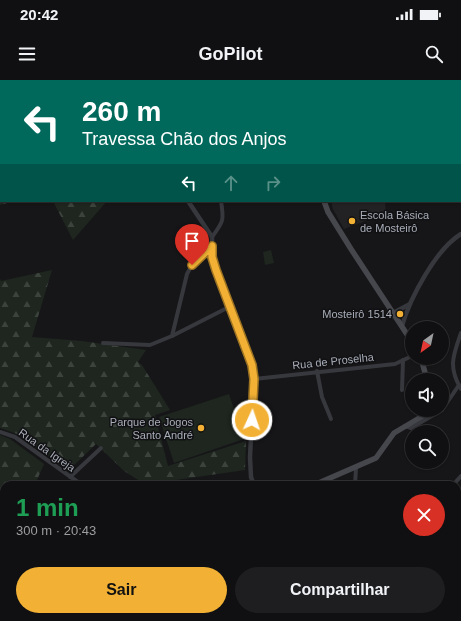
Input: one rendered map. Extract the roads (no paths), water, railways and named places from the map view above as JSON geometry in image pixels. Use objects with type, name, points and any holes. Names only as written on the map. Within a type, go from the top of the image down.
[{"type":"main road","points":[[324,202],[328,212],[405,331]]},
{"type":"main road","points":[[407,425],[421,417]]},
{"type":"main road","points":[[324,481],[376,458],[390,437],[405,426]]},
{"type":"street","points":[[189,202],[212,237],[214,263],[229,307],[252,365],[254,379],[250,457],[252,481]]},
{"type":"street","points":[[212,237],[224,217],[221,202]]},
{"type":"street","points":[[402,326],[410,304],[438,255],[446,245],[461,234]]},
{"type":"street","points":[[172,336],[187,274],[192,265],[212,246]]},
{"type":"street","points":[[393,313],[410,304]]},
{"type":"street","points":[[103,343],[150,345],[172,336],[229,307]]},
{"type":"street","points":[[449,401],[460,387],[454,374],[453,356],[461,333]]},
{"type":"street","points":[[402,390],[403,360]]},
{"type":"street","name":"Rua de Proselha","points":[[254,379],[317,371],[395,364],[403,360]]},
{"type":"street","points":[[317,371],[322,397],[331,419]]},
{"type":"street","points":[[416,425],[430,417]]},
{"type":"street","name":"Rua da Igreja","points":[[0,432],[15,437],[76,481]]},
{"type":"street","points":[[70,477],[101,448]]},
{"type":"street","points":[[355,481],[356,468]]},
{"type":"place","name":"Escola Básica de Mosteirô","points":[[352,221]]},
{"type":"place","name":"Mosteirô 1514","points":[[400,314]]},
{"type":"place","name":"Parque de Jogos Santo André","points":[[201,428]]}]
